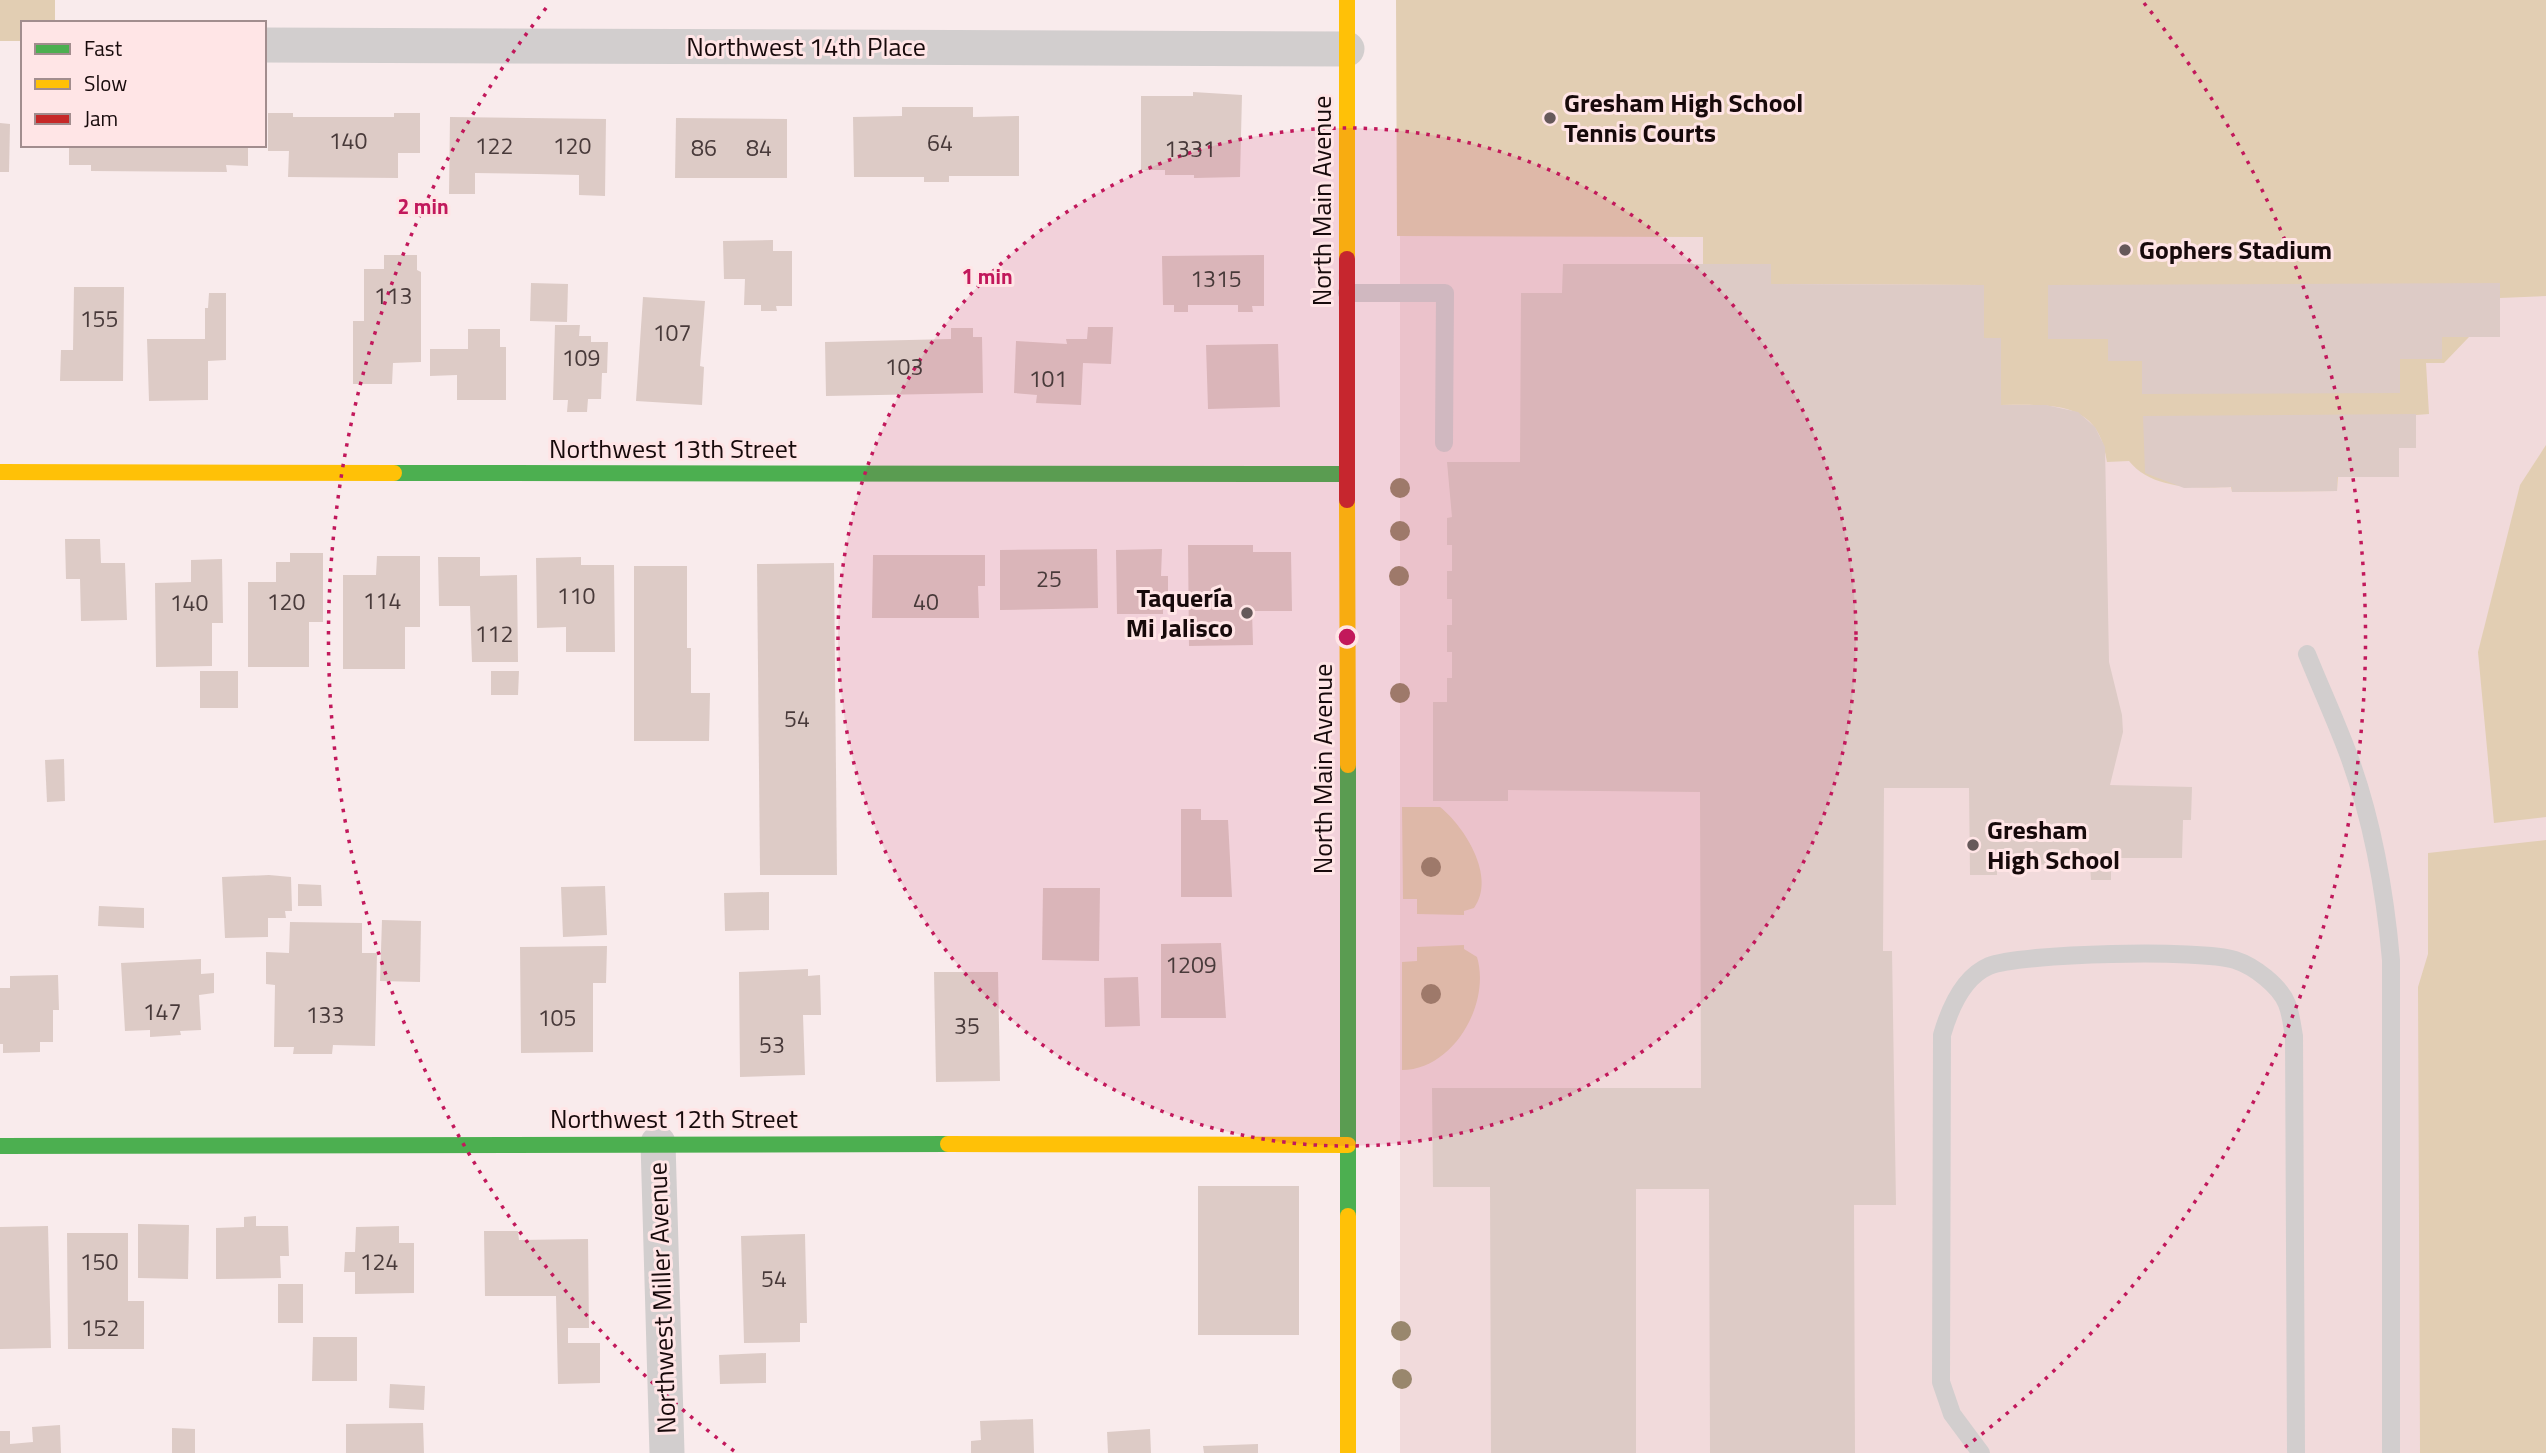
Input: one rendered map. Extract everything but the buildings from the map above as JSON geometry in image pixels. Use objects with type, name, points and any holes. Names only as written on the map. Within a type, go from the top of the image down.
[{"type":"street","name":"North Main Avenue","points":[[1347,0],[1348,1453]]},
{"type":"street","name":"Northwest 14th Place","points":[[266,45],[1347,49]]},
{"type":"street","name":"Northwest 13th Street","points":[[0,472],[1347,474]]},
{"type":"street","name":"Northwest 12th Street","points":[[0,1146],[658,1143],[1348,1145]]},
{"type":"street","name":"Northwest Miller Avenue","points":[[658,1143],[667,1453]]},
{"type":"lane","points":[[1347,293],[1445,293],[1444,443]]},
{"type":"lane","points":[[2307,654],[2350,760],[2373,840],[2386,911],[2391,960],[2391,1453]]},
{"type":"lane","points":[[1982,1453],[1952,1414],[1941,1382],[1942,1035],[1950,1009],[1968,984],[1988,967],[2035,957],[2203,954],[2236,960],[2265,977],[2287,1003],[2294,1036],[2297,1453]]},
{"type":"shaded area","points":[[0,0],[55,0],[55,21],[21,21],[21,41],[0,41]]},
{"type":"shaded area","name":"Gophers Stadium","points":[[1396,0],[2546,0],[2546,296],[2500,298],[2500,337],[2469,337],[2444,363],[2426,363],[2429,414],[2416,415],[2416,448],[2399,448],[2399,477],[2338,477],[2337,491],[2232,492],[2231,487],[2190,487],[2163,482],[2150,477],[2129,461],[2107,462],[2102,441],[2094,427],[2083,416],[2054,406],[2001,405],[1984,338],[1984,285],[1771,284],[1770,264],[1703,264],[1703,237],[1397,236]]},
{"type":"shaded area","name":"Gresham High School","points":[[1400,0],[2546,0],[2546,1453],[1400,1453]]},
{"type":"shaded area","points":[[2546,445],[2546,817],[2494,823],[2478,652],[2520,485]]},
{"type":"shaded area","points":[[1402,807],[1440,807],[1459,826],[1467,839],[1480,867],[1482,882],[1480,896],[1474,908],[1464,911],[1464,915],[1417,914],[1417,899],[1403,899]]},
{"type":"shaded area","points":[[2546,840],[2546,1453],[2420,1453],[2418,987],[2428,954],[2428,853]]},
{"type":"shaded area","points":[[1464,945],[1464,949],[1477,957],[1480,975],[1473,1013],[1452,1047],[1437,1059],[1420,1067],[1402,1070],[1402,962],[1417,961],[1417,947]]},
{"type":"traffic: fast","points":[[394,473],[1347,474]]},
{"type":"traffic: fast","points":[[1348,765],[1348,1216]]},
{"type":"traffic: fast","points":[[0,1146],[948,1144]]},
{"type":"traffic: slow","points":[[1347,0],[1347,259]]},
{"type":"traffic: slow","points":[[0,472],[394,473]]},
{"type":"traffic: slow","points":[[1347,500],[1348,765]]},
{"type":"traffic: slow","points":[[948,1144],[1348,1145]]},
{"type":"traffic: slow","points":[[1348,1216],[1348,1453]]},
{"type":"traffic: jam","points":[[1347,259],[1347,500]]},
{"type":"place","name":"Gresham High School Tennis Courts","points":[[1550,118]]},
{"type":"place","name":"Gophers Stadium","points":[[2125,250]]},
{"type":"place","name":"Taquería Mi Jalisco","points":[[1247,613]]},
{"type":"place","name":"Gresham High School","points":[[1973,845]]}]
